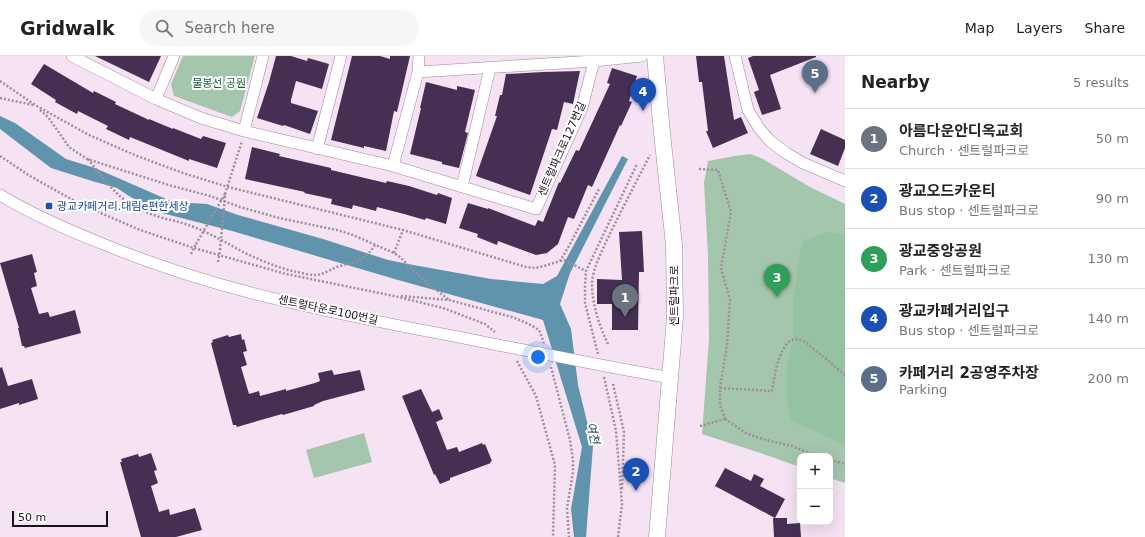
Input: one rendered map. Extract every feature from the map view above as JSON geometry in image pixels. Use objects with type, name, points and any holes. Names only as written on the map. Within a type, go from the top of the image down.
[{"type":"street","points":[[156,99],[174,56]]},
{"type":"street","points":[[244,131],[263,56]]},
{"type":"street","points":[[317,149],[341,56]]},
{"type":"street","points":[[393,166],[418,72],[420,56]]},
{"type":"street","points":[[418,72],[490,68],[594,58],[642,56]]},
{"type":"street","name":"센트럴파크로","points":[[655,56],[674,245],[676,317],[657,537]]},
{"type":"street","points":[[735,56],[748,110],[759,128],[770,141],[803,163],[844,177]]},
{"type":"street","name":"센트럴파크로127번길","points":[[75,57],[156,99],[200,118],[244,131],[393,166],[536,209],[582,108],[594,58]]},
{"type":"street","points":[[462,186],[490,68]]},
{"type":"street","name":"센트럴타운로100번길","points":[[0,194],[14,204],[77,234],[158,265],[224,286],[307,306],[671,378]]},
{"type":"path","points":[[0,81],[35,105],[89,136],[182,174],[228,187],[402,230],[526,267],[535,268],[564,260],[586,271]]},
{"type":"path","points":[[0,98],[35,105],[48,117],[69,147],[87,159],[172,186],[210,196],[240,207],[279,218],[337,230],[394,253],[420,277],[449,300]]},
{"type":"path","points":[[191,254],[225,194],[244,131]]},
{"type":"path","points":[[608,344],[594,304],[592,282],[596,264],[614,225],[651,154]]},
{"type":"path","points":[[87,159],[110,187],[134,206],[160,217],[195,227],[257,259],[287,270],[315,275],[328,272],[339,266],[347,265],[361,259],[369,254],[375,245]]},
{"type":"path","points":[[599,358],[585,303],[586,271],[637,164]]},
{"type":"path","points":[[699,169],[718,170],[731,212],[721,268],[730,300],[727,345],[720,388],[720,405],[725,420],[746,433],[762,439],[792,446],[809,453]]},
{"type":"path","points":[[560,261],[599,189]]},
{"type":"path","points":[[218,262],[225,194]]},
{"type":"path","points":[[609,222],[614,225]]},
{"type":"path","points":[[394,253],[402,230]]},
{"type":"path","points":[[286,274],[287,270]]},
{"type":"path","points":[[394,296],[449,300],[512,318],[529,324],[539,330],[546,348]]},
{"type":"path","points":[[720,388],[772,391],[778,360],[784,347],[790,341],[799,339],[828,359],[845,375]]},
{"type":"path","points":[[550,362],[570,440],[573,460],[573,472],[567,508],[569,537]]},
{"type":"path","points":[[603,372],[616,431],[622,504]]},
{"type":"path","points":[[613,384],[624,432],[622,504],[618,537]]},
{"type":"path","points":[[700,426],[725,420]]},
{"type":"path","points":[[833,461],[845,464]]},
{"type":"green space","name":"물봉선 공원","points":[[183,56],[255,56],[240,111],[232,117],[174,96],[171,84]]},
{"type":"green space","points":[[750,154],[761,158],[810,187],[845,204],[845,483],[833,479],[833,453],[797,453],[797,466],[702,434],[709,339],[708,255],[704,183],[708,161]]},
{"type":"green space","points":[[828,232],[845,235],[845,445],[791,420],[786,395],[787,366],[793,339],[793,297],[802,242]]},
{"type":"green space","points":[[364,433],[372,462],[314,478],[306,450]]},
{"type":"water","points":[[0,116],[15,123],[66,159],[95,168],[173,202],[207,204],[238,215],[323,239],[388,260],[491,279],[543,284],[557,276],[622,156],[628,159],[570,273],[560,304],[571,329],[578,385],[593,446],[586,537],[574,537],[571,509],[582,447],[543,320],[398,280],[232,231],[158,212],[117,188],[51,168],[0,129]]},
{"type":"building","points":[[95,56],[161,56],[149,82]]},
{"type":"building","points":[[276,56],[291,56],[307,61],[308,58],[329,64],[322,89],[296,81],[291,103],[318,111],[310,134],[257,118]]},
{"type":"building","points":[[352,56],[380,56],[390,59],[390,56],[410,56],[397,112],[394,111],[386,151],[364,146],[364,148],[331,140]]},
{"type":"building","points":[[696,56],[724,56],[734,120],[741,117],[748,133],[713,148],[706,131],[708,131],[702,82],[699,82]]},
{"type":"building","points":[[753,56],[816,57],[770,75],[781,109],[762,115],[754,92],[759,90],[748,58]]},
{"type":"building","points":[[44,64],[93,93],[94,91],[116,102],[115,104],[149,120],[201,139],[203,136],[226,143],[217,168],[189,159],[189,161],[130,137],[129,140],[106,129],[108,126],[78,111],[77,114],[55,102],[56,100],[31,84]]},
{"type":"building","points":[[612,68],[637,76],[629,101],[632,102],[592,187],[588,185],[574,219],[568,217],[558,244],[547,253],[536,255],[498,241],[497,245],[477,237],[478,234],[459,228],[468,203],[488,208],[535,226],[538,220],[543,222],[559,182],[560,183],[576,150],[579,151],[610,84],[607,83]]},
{"type":"building","points":[[580,71],[573,104],[564,102],[557,130],[552,129],[530,195],[476,176],[497,116],[495,116],[500,95],[502,95],[506,74]]},
{"type":"building","points":[[426,82],[457,90],[457,86],[475,90],[465,132],[468,133],[459,168],[410,154]]},
{"type":"building","points":[[821,129],[845,140],[845,148],[838,166],[810,154]]},
{"type":"building","points":[[252,147],[280,154],[279,156],[331,168],[331,170],[386,183],[387,181],[409,186],[452,198],[446,224],[377,207],[376,211],[353,205],[352,209],[331,204],[332,199],[245,179]]},
{"type":"building","points":[[642,231],[644,272],[639,272],[638,330],[612,330],[612,304],[597,304],[597,279],[622,280],[619,232]]},
{"type":"building","points":[[32,254],[37,272],[34,273],[37,286],[31,288],[39,314],[48,312],[50,317],[75,310],[81,333],[25,348],[22,346],[19,328],[0,263]]},
{"type":"building","points":[[241,334],[247,351],[243,352],[247,365],[241,367],[249,394],[259,391],[260,396],[315,383],[320,381],[318,373],[332,370],[334,375],[360,370],[365,390],[323,401],[314,406],[283,415],[282,414],[237,427],[236,425],[233,425],[211,343],[213,342],[212,340],[228,335],[229,337]]},
{"type":"building","points":[[2,367],[8,386],[32,379],[38,399],[0,409],[0,368]]},
{"type":"building","points":[[421,389],[432,412],[439,409],[443,419],[436,422],[447,450],[457,447],[459,452],[482,443],[483,445],[485,444],[492,461],[490,462],[491,463],[450,478],[450,480],[440,484],[435,474],[434,475],[402,396]]},
{"type":"building","points":[[151,453],[157,470],[154,471],[158,483],[151,486],[159,512],[169,509],[170,515],[195,508],[202,530],[176,537],[141,537],[120,462],[122,462],[121,459],[138,454],[139,457]]},
{"type":"building","points":[[725,468],[751,481],[754,474],[764,479],[760,486],[785,499],[775,518],[715,486]]},
{"type":"building","points":[[773,518],[787,518],[787,524],[797,523],[797,525],[800,525],[801,537],[774,537]]},
{"type":"place","name":"카페거리 2공영주차장","points":[[815,93]]},
{"type":"place","name":"광교카페거리입구","points":[[643,111]]},
{"type":"place","name":"광교카페거리.대림e편한세상","points":[[49,206]]},
{"type":"place","name":"광교중앙공원","points":[[777,297]]},
{"type":"place","name":"아름다운안디옥교회","points":[[625,317]]},
{"type":"place","name":"광교오드카운티","points":[[636,491]]},
{"type":"water label","name":"여천","points":[[593,433]]}]
